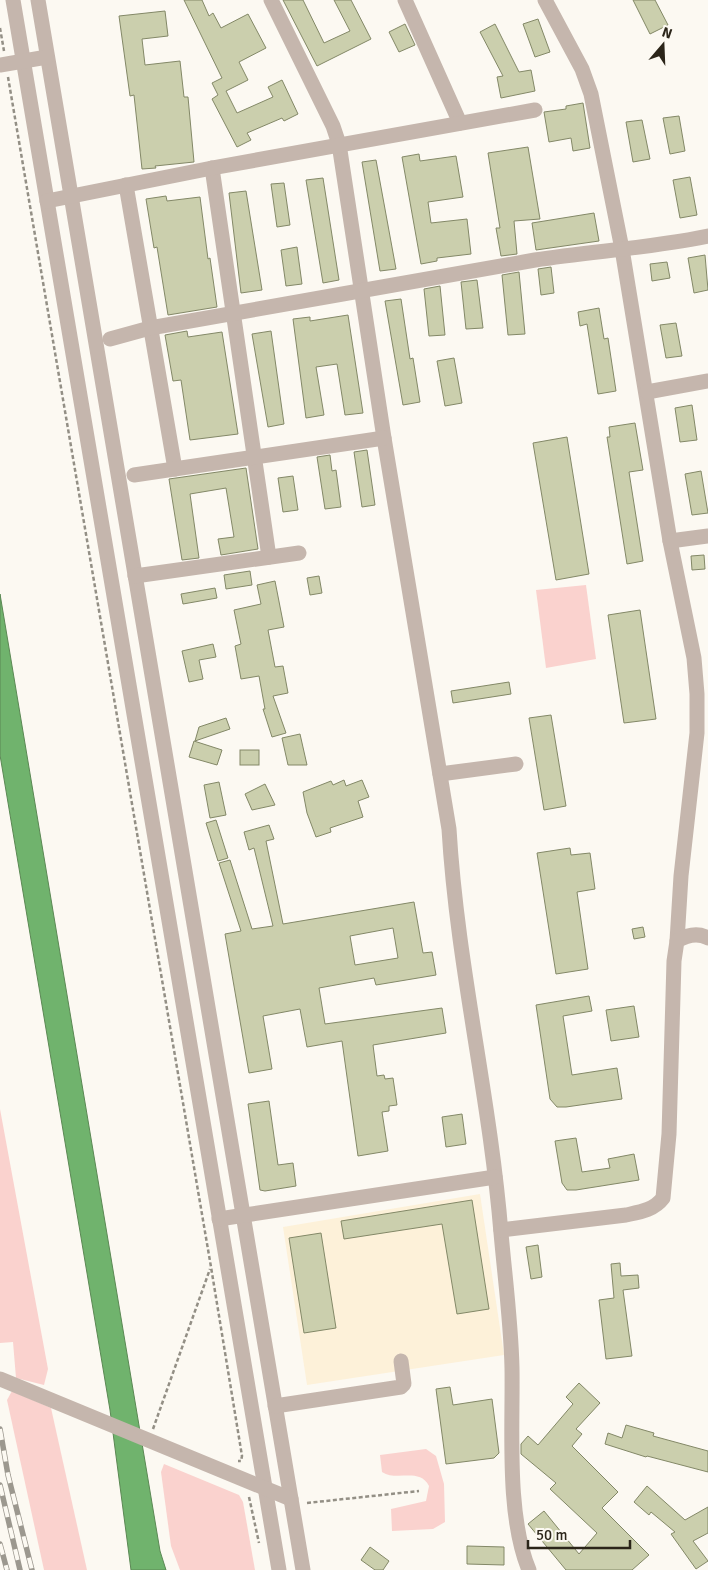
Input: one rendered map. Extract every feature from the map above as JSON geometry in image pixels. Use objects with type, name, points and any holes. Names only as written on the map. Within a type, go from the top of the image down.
[{"type":"street","points":[[13,0],[279,1570]]},
{"type":"street","points":[[38,0],[303,1570]]},
{"type":"street","points":[[271,0],[333,126],[339,144],[364,291],[384,438],[449,829],[453,892],[495,1176],[512,1366],[512,1453],[518,1527],[529,1570]]},
{"type":"street","points":[[405,0],[460,123]]},
{"type":"street","points":[[501,1230],[626,1215],[646,1211],[659,1203],[663,1198],[669,1134],[674,961],[678,941],[681,876],[697,733],[697,694],[694,658],[670,541],[647,392],[592,94],[582,70],[546,0]]},
{"type":"street","points":[[3,64],[47,57]]},
{"type":"street","points":[[47,201],[339,144],[535,110]]},
{"type":"street","points":[[212,168],[235,313],[269,558]]},
{"type":"street","points":[[126,185],[175,469]]},
{"type":"street","points":[[110,339],[150,328],[538,260],[708,236]]},
{"type":"street","points":[[647,392],[708,381]]},
{"type":"street","points":[[134,475],[384,438]]},
{"type":"street","points":[[670,541],[708,536]]},
{"type":"street","points":[[135,576],[299,553]]},
{"type":"street","points":[[440,774],[516,764]]},
{"type":"street","points":[[678,941],[687,935],[702,934],[708,938]]},
{"type":"street","points":[[219,1219],[495,1176]]},
{"type":"street","points":[[276,1406],[401,1387],[404,1384],[401,1361]]},
{"type":"street","points":[[0,1379],[155,1435],[291,1499]]},
{"type":"path","points":[[0,28],[3,64],[211,1267],[242,1456],[241,1461],[236,1461]]},
{"type":"path","points":[[155,1435],[211,1267]]},
{"type":"path","points":[[307,1503],[418,1491]]},
{"type":"path","points":[[248,1493],[260,1552]]},
{"type":"shaded area","points":[[586,585],[596,659],[546,668],[536,590]]},
{"type":"shaded area","points":[[0,594],[160,1551],[166,1570],[131,1570],[110,1410],[0,755]]},
{"type":"shaded area","points":[[0,1109],[48,1369],[44,1385],[16,1378],[13,1342],[0,1343]]},
{"type":"shaded area","points":[[480,1194],[504,1355],[307,1385],[283,1227]]},
{"type":"shaded area","points":[[12,1391],[51,1408],[87,1570],[44,1570],[7,1400]]},
{"type":"shaded area","points":[[426,1449],[436,1456],[444,1484],[445,1522],[433,1529],[392,1531],[391,1509],[426,1501],[429,1486],[420,1477],[394,1476],[382,1472],[380,1455]]},
{"type":"shaded area","points":[[164,1464],[239,1495],[243,1502],[255,1570],[180,1570],[171,1546],[161,1472]]},
{"type":"building","points":[[184,0],[202,0],[209,16],[213,13],[221,28],[248,14],[266,48],[239,62],[248,80],[226,91],[237,113],[273,97],[268,87],[282,80],[298,114],[284,121],[282,118],[247,133],[251,140],[237,147],[212,99],[218,95],[212,83],[222,78]]},
{"type":"building","points":[[283,0],[303,0],[324,43],[350,31],[334,0],[351,0],[371,39],[317,66]]},
{"type":"building","points":[[633,0],[655,0],[668,25],[650,34]]},
{"type":"building","points":[[165,11],[168,36],[142,39],[145,65],[180,61],[184,97],[188,97],[194,162],[142,169],[134,95],[130,96],[119,16]]},
{"type":"building","points":[[538,19],[550,52],[535,57],[523,24]]},
{"type":"building","points":[[405,24],[415,45],[399,52],[389,32]]},
{"type":"building","points":[[495,24],[519,72],[531,70],[535,91],[501,98],[497,77],[503,76],[480,32]]},
{"type":"building","points":[[583,103],[590,148],[573,151],[571,138],[549,142],[544,112],[566,109],[566,106]]},
{"type":"building","points":[[679,116],[685,151],[670,154],[663,118]]},
{"type":"building","points":[[642,120],[650,159],[633,162],[626,122]]},
{"type":"building","points":[[528,147],[540,219],[514,221],[517,254],[501,256],[496,228],[500,228],[488,153]]},
{"type":"building","points":[[419,154],[420,161],[456,156],[463,197],[428,202],[431,223],[467,219],[471,254],[437,258],[437,261],[421,264],[402,157]]},
{"type":"building","points":[[376,160],[396,269],[380,271],[362,162]]},
{"type":"building","points":[[690,177],[697,215],[680,218],[673,180]]},
{"type":"building","points":[[323,178],[339,280],[323,283],[306,180]]},
{"type":"building","points":[[284,183],[290,225],[277,227],[271,184]]},
{"type":"building","points":[[246,191],[262,290],[241,293],[229,193]]},
{"type":"building","points":[[166,196],[167,201],[200,197],[208,259],[210,258],[217,307],[168,315],[157,247],[154,248],[146,199]]},
{"type":"building","points":[[594,213],[599,241],[536,250],[532,223]]},
{"type":"building","points":[[297,247],[302,284],[286,286],[281,250]]},
{"type":"building","points":[[705,255],[708,290],[694,293],[688,258]]},
{"type":"building","points":[[667,262],[670,278],[652,281],[650,264]]},
{"type":"building","points":[[551,267],[554,293],[541,295],[538,269]]},
{"type":"building","points":[[519,272],[525,334],[508,335],[502,275]]},
{"type":"building","points":[[477,280],[483,328],[466,329],[461,282]]},
{"type":"building","points":[[440,286],[445,335],[429,336],[424,289]]},
{"type":"building","points":[[401,299],[410,359],[413,358],[420,402],[403,405],[385,301]]},
{"type":"building","points":[[599,308],[604,339],[608,338],[616,391],[598,394],[587,324],[580,326],[578,312]]},
{"type":"building","points":[[348,315],[363,413],[345,415],[337,364],[316,367],[324,415],[306,418],[293,319],[310,317],[310,321]]},
{"type":"building","points":[[676,323],[682,356],[666,358],[660,325]]},
{"type":"building","points":[[187,331],[188,337],[222,332],[238,434],[190,440],[181,380],[173,381],[165,335]]},
{"type":"building","points":[[271,331],[284,424],[268,427],[252,334]]},
{"type":"building","points":[[454,358],[462,403],[445,406],[437,361]]},
{"type":"building","points":[[692,405],[697,440],[680,442],[675,408]]},
{"type":"building","points":[[635,423],[643,470],[629,472],[643,561],[627,564],[607,437],[610,437],[609,427]]},
{"type":"building","points":[[567,437],[589,574],[556,580],[533,443]]},
{"type":"building","points":[[367,450],[375,505],[362,507],[354,452]]},
{"type":"building","points":[[330,455],[332,471],[336,470],[341,507],[325,509],[317,457]]},
{"type":"building","points":[[246,468],[258,549],[221,555],[218,539],[234,537],[226,488],[190,494],[199,558],[182,560],[169,479]]},
{"type":"building","points":[[701,471],[708,513],[692,515],[685,474]]},
{"type":"building","points":[[293,476],[298,510],[283,512],[278,478]]},
{"type":"building","points":[[704,555],[705,569],[692,570],[691,556]]},
{"type":"building","points":[[250,571],[252,585],[226,589],[224,575]]},
{"type":"building","points":[[319,576],[322,593],[310,595],[307,578]]},
{"type":"building","points":[[275,581],[284,627],[268,630],[275,667],[283,666],[288,693],[273,696],[286,733],[272,737],[263,709],[265,709],[259,676],[241,679],[235,646],[241,644],[234,610],[261,604],[257,585]]},
{"type":"building","points":[[215,588],[217,598],[183,604],[181,594]]},
{"type":"building","points":[[640,610],[656,719],[624,723],[608,615]]},
{"type":"building","points":[[213,644],[216,657],[199,660],[203,679],[189,682],[182,651]]},
{"type":"building","points":[[509,682],[511,694],[453,703],[451,691]]},
{"type":"building","points":[[551,715],[566,806],[544,810],[529,718]]},
{"type":"building","points":[[226,718],[230,729],[195,741],[199,727]]},
{"type":"building","points":[[300,734],[307,765],[288,765],[282,738]]},
{"type":"building","points":[[194,741],[222,750],[217,765],[189,757]]},
{"type":"building","points":[[240,750],[259,750],[259,765],[240,765]]},
{"type":"building","points":[[344,780],[346,786],[362,780],[369,797],[358,801],[363,817],[330,828],[331,832],[316,837],[307,813],[303,792],[331,781],[333,785]]},
{"type":"building","points":[[219,782],[226,815],[210,818],[204,785]]},
{"type":"building","points":[[265,784],[275,805],[252,810],[245,794]]},
{"type":"building","points":[[216,820],[228,858],[218,861],[206,823]]},
{"type":"building","points":[[269,825],[274,839],[266,841],[283,924],[414,902],[423,953],[432,952],[436,975],[376,985],[374,978],[319,988],[325,1024],[442,1008],[446,1033],[373,1045],[377,1076],[384,1075],[385,1079],[393,1078],[397,1105],[389,1106],[389,1111],[382,1112],[388,1151],[358,1156],[342,1041],[307,1047],[300,1009],[263,1016],[272,1069],[249,1073],[225,934],[241,931],[219,863],[230,860],[252,929],[273,926],[254,848],[249,850],[244,832]],"holes":[[[393,928],[398,958],[355,965],[350,936]]]},
{"type":"building","points":[[570,848],[571,855],[590,853],[595,889],[577,892],[588,969],[556,974],[537,853]]},
{"type":"building","points":[[643,927],[645,937],[634,939],[632,929]]},
{"type":"building","points":[[589,996],[592,1011],[563,1016],[572,1075],[617,1068],[622,1099],[557,1107],[550,1099],[536,1005]]},
{"type":"building","points":[[634,1006],[639,1037],[611,1041],[606,1010]]},
{"type":"building","points":[[269,1101],[278,1165],[293,1163],[296,1186],[265,1191],[260,1190],[248,1104]]},
{"type":"building","points":[[462,1114],[466,1144],[446,1147],[442,1117]]},
{"type":"building","points":[[576,1138],[582,1172],[610,1168],[608,1159],[634,1154],[639,1180],[567,1190],[562,1183],[555,1141]]},
{"type":"building","points":[[472,1200],[489,1309],[457,1314],[442,1224],[344,1239],[341,1221]]},
{"type":"building","points":[[321,1233],[336,1328],[304,1333],[289,1238]]},
{"type":"building","points":[[538,1245],[542,1277],[531,1279],[526,1247]]},
{"type":"building","points":[[620,1263],[621,1276],[638,1275],[639,1288],[623,1290],[632,1356],[606,1359],[599,1300],[614,1298],[611,1264]]},
{"type":"building","points":[[579,1383],[600,1403],[576,1429],[582,1434],[572,1446],[618,1492],[602,1508],[649,1555],[632,1570],[566,1570],[528,1524],[544,1511],[579,1554],[597,1533],[550,1489],[556,1483],[521,1454],[521,1444],[528,1436],[538,1445],[573,1404],[566,1397]]},
{"type":"building","points":[[450,1387],[453,1405],[492,1399],[499,1453],[494,1458],[446,1464],[436,1389]]},
{"type":"building","points":[[626,1425],[654,1433],[653,1436],[708,1451],[708,1472],[646,1457],[605,1444],[608,1433],[622,1438]]},
{"type":"building","points":[[647,1486],[685,1520],[708,1507],[708,1533],[693,1541],[708,1561],[696,1569],[671,1534],[675,1532],[651,1512],[649,1515],[634,1502]]},
{"type":"building","points":[[467,1546],[504,1547],[504,1565],[467,1564]]},
{"type":"building","points":[[370,1547],[389,1561],[383,1570],[375,1570],[361,1560]]},
{"type":"railway","points":[[0,1429],[8,1475],[32,1570]]},
{"type":"railway","points":[[0,1485],[20,1570]]},
{"type":"railway","points":[[0,1544],[7,1570]]}]
